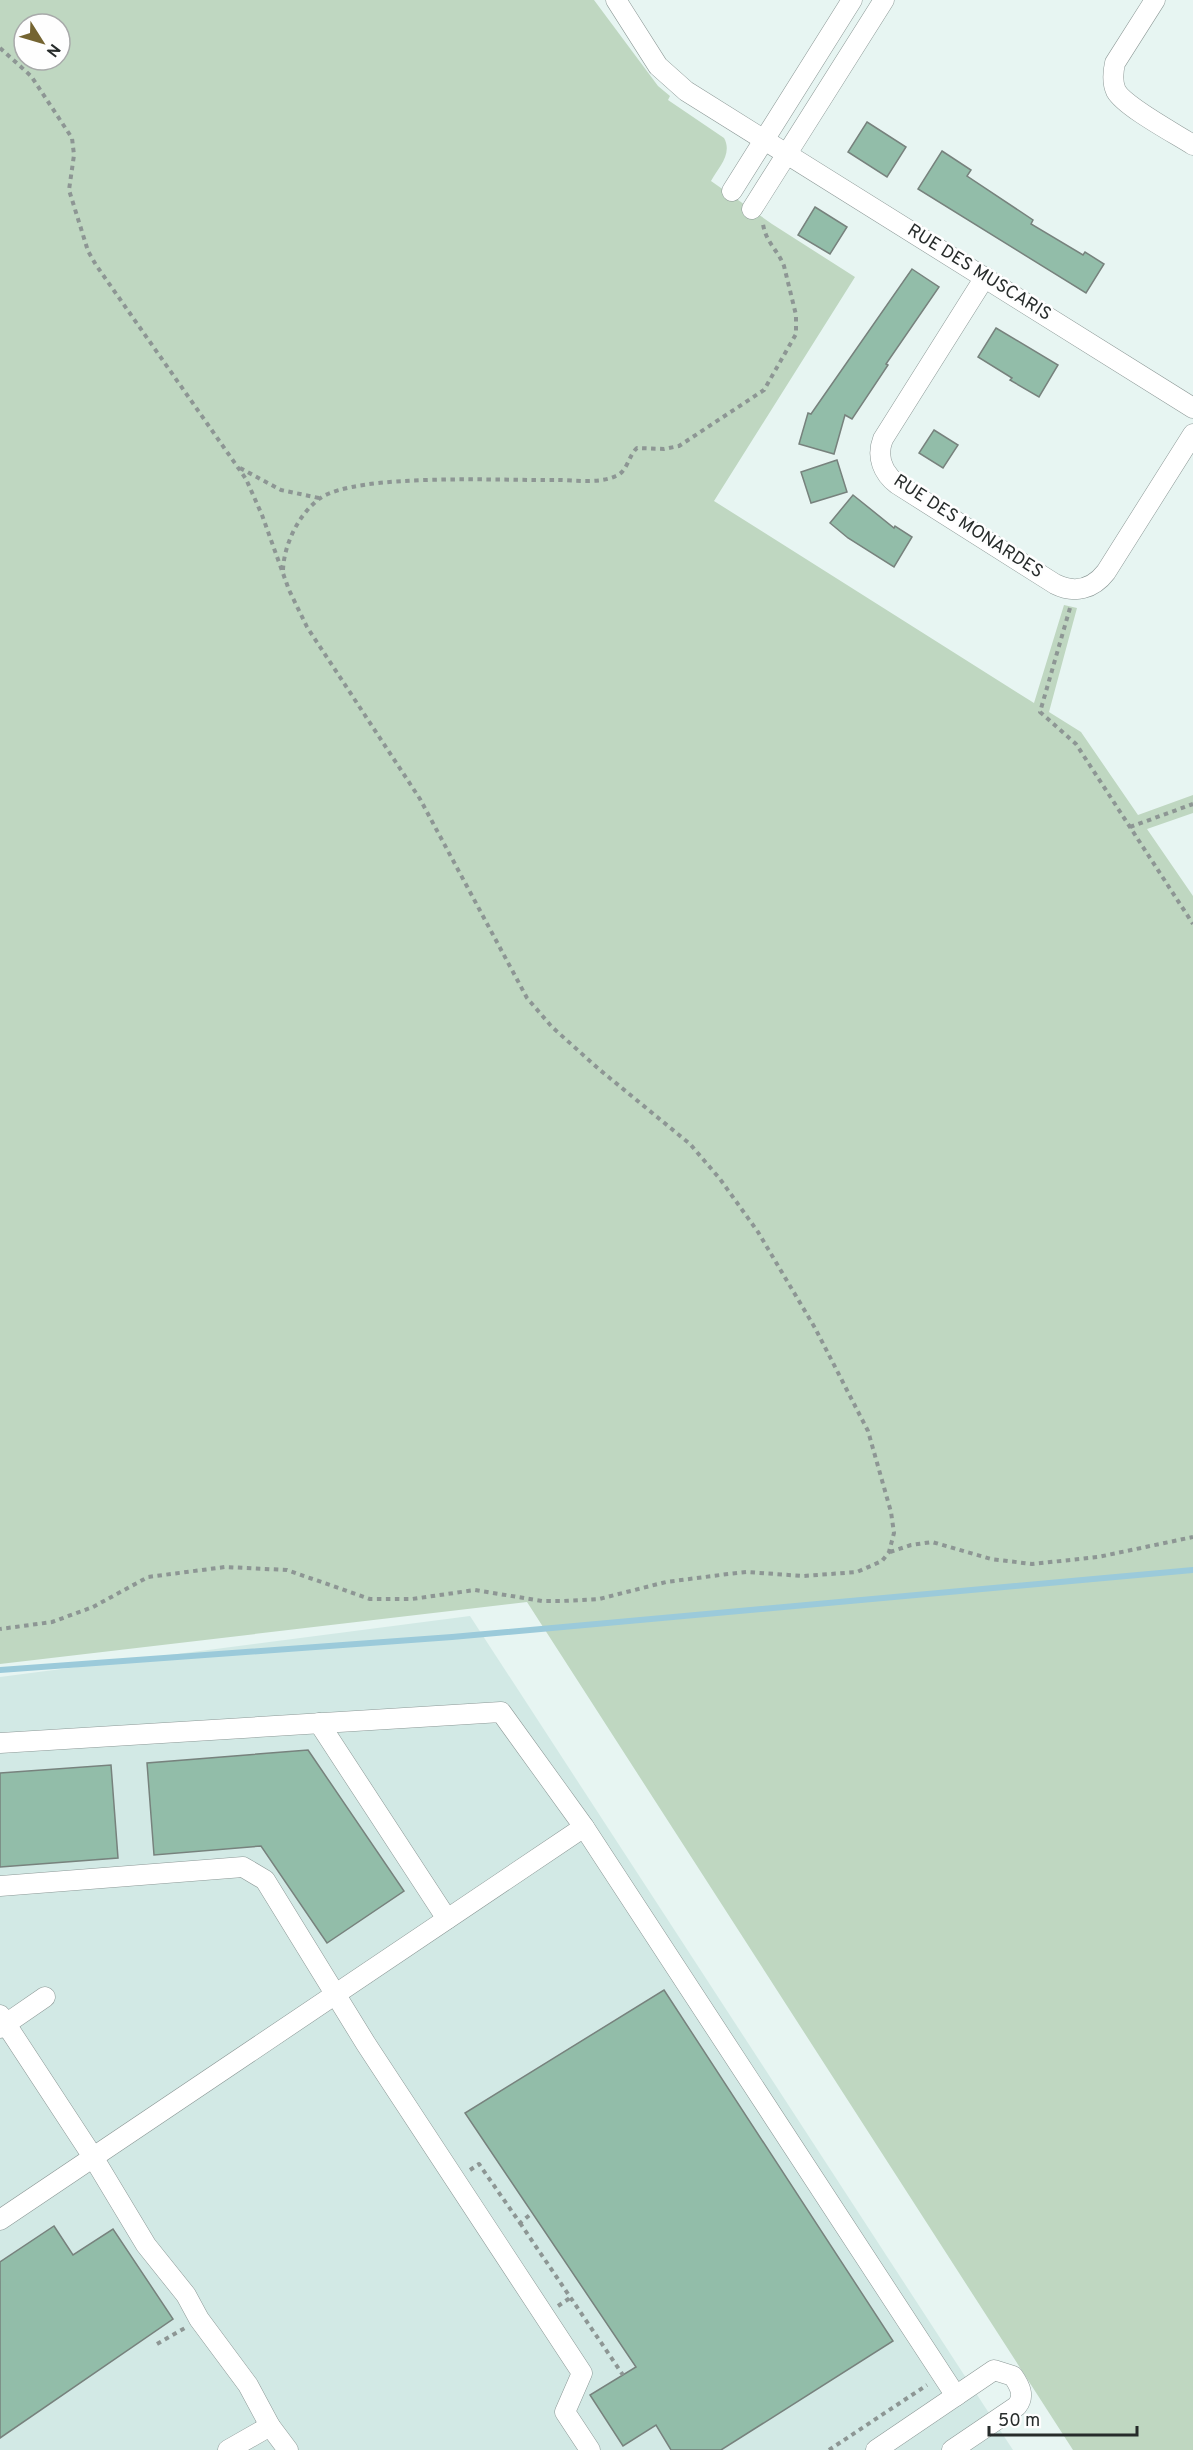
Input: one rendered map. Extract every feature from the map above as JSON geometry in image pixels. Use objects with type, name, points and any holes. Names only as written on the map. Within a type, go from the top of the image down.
[{"type":"street","name":"RUE DES MUSCARIS","points":[[615,0],[658,66],[672,80],[1193,408]]},
{"type":"street","points":[[732,191],[852,0]]},
{"type":"street","points":[[755,205],[884,0]]},
{"type":"street","points":[[1155,0],[1115,63],[1114,86],[1124,100],[1193,145]]},
{"type":"street","name":"RUE DES MONARDES","points":[[985,277],[883,439],[880,452],[882,464],[888,476],[897,484],[1055,584],[1067,589],[1080,589],[1098,582],[1106,572],[1193,434]]},
{"type":"street","points":[[0,1743],[501,1712],[584,1827],[956,2396]]},
{"type":"street","points":[[319,1723],[447,1919]]},
{"type":"street","points":[[0,2220],[584,1827]]},
{"type":"street","points":[[0,1886],[243,1867],[264,1880],[508,2263],[582,2373],[565,2412],[590,2450]]},
{"type":"street","points":[[45,1998],[2,2022],[93,2157],[146,2246],[186,2295],[199,2319],[248,2385],[270,2426],[288,2450]]},
{"type":"street","points":[[876,2450],[994,2370],[1013,2376],[1018,2385],[1021,2401],[1017,2406],[952,2450]]},
{"type":"street","points":[[228,2450],[270,2426]]},
{"type":"path","points":[[0,48],[31,76],[72,138],[74,154],[69,190],[88,251],[254,494],[289,590],[307,627],[420,799],[527,998],[552,1027],[592,1063],[690,1144],[720,1179],[758,1232],[814,1328],[868,1431],[891,1512],[894,1533],[889,1552],[882,1561],[857,1572],[803,1576],[747,1572],[666,1582],[599,1599],[572,1601],[542,1601],[475,1590],[412,1599],[370,1599],[287,1570],[225,1568],[148,1577],[93,1607],[52,1622],[0,1629]]},
{"type":"path","points":[[283,572],[287,546],[306,513],[320,498],[348,488],[382,483],[485,479],[606,479],[621,474],[637,448],[673,448],[687,442],[764,390],[796,334],[796,315],[784,266],[781,258],[770,245],[755,205]]},
{"type":"path","points":[[764,231],[769,223]]},
{"type":"path","points":[[237,466],[280,490],[320,498]]},
{"type":"path","points":[[1070,607],[1040,712],[1076,744],[1193,924]]},
{"type":"path","points":[[1130,827],[1193,804]]},
{"type":"path","points":[[889,1552],[932,1542],[991,1559],[1032,1564],[1098,1557],[1193,1538]]},
{"type":"path","points":[[479,2164],[623,2375]]},
{"type":"path","points":[[520,2223],[532,2213]]},
{"type":"path","points":[[157,2344],[199,2319]]},
{"type":"path","points":[[829,2450],[923,2387],[944,2378]]},
{"type":"shaded area","points":[[470,1616],[1013,2450],[0,2450],[0,1677]]},
{"type":"green space","points":[[0,0],[594,0],[658,86],[670,96],[668,100],[724,138],[726,155],[711,181],[772,224],[855,277],[714,501],[1034,703],[1064,605],[1077,608],[1049,712],[1081,732],[1138,815],[1193,795],[1193,813],[1147,829],[1193,896],[1193,2450],[1073,2450],[527,1602],[0,1664]]},
{"type":"building","points":[[867,122],[906,147],[887,177],[848,152]]},
{"type":"building","points":[[942,151],[971,170],[967,176],[1033,220],[1031,224],[1083,255],[1085,252],[1104,264],[1086,293],[918,189]]},
{"type":"building","points":[[815,207],[847,227],[830,254],[798,235]]},
{"type":"building","points":[[912,269],[939,287],[886,364],[888,365],[852,419],[845,415],[834,454],[799,444],[808,413],[811,414]]},
{"type":"building","points":[[996,328],[1058,365],[1039,397],[978,357]]},
{"type":"building","points":[[934,430],[958,445],[943,468],[919,453]]},
{"type":"building","points":[[837,460],[847,492],[811,503],[801,472]]},
{"type":"building","points":[[853,495],[894,528],[895,526],[912,537],[894,567],[848,538],[830,523]]},
{"type":"building","points":[[308,1750],[404,1891],[327,1943],[261,1846],[154,1855],[147,1763]]},
{"type":"building","points":[[111,1765],[118,1858],[0,1867],[0,1773]]},
{"type":"building","points":[[664,1990],[893,2341],[721,2450],[671,2450],[656,2425],[623,2446],[590,2395],[636,2367],[465,2113]]},
{"type":"building","points":[[54,2226],[73,2255],[113,2229],[173,2319],[0,2438],[0,2262]]},
{"type":"waterway","points":[[0,1670],[452,1637],[1193,1570]]}]
